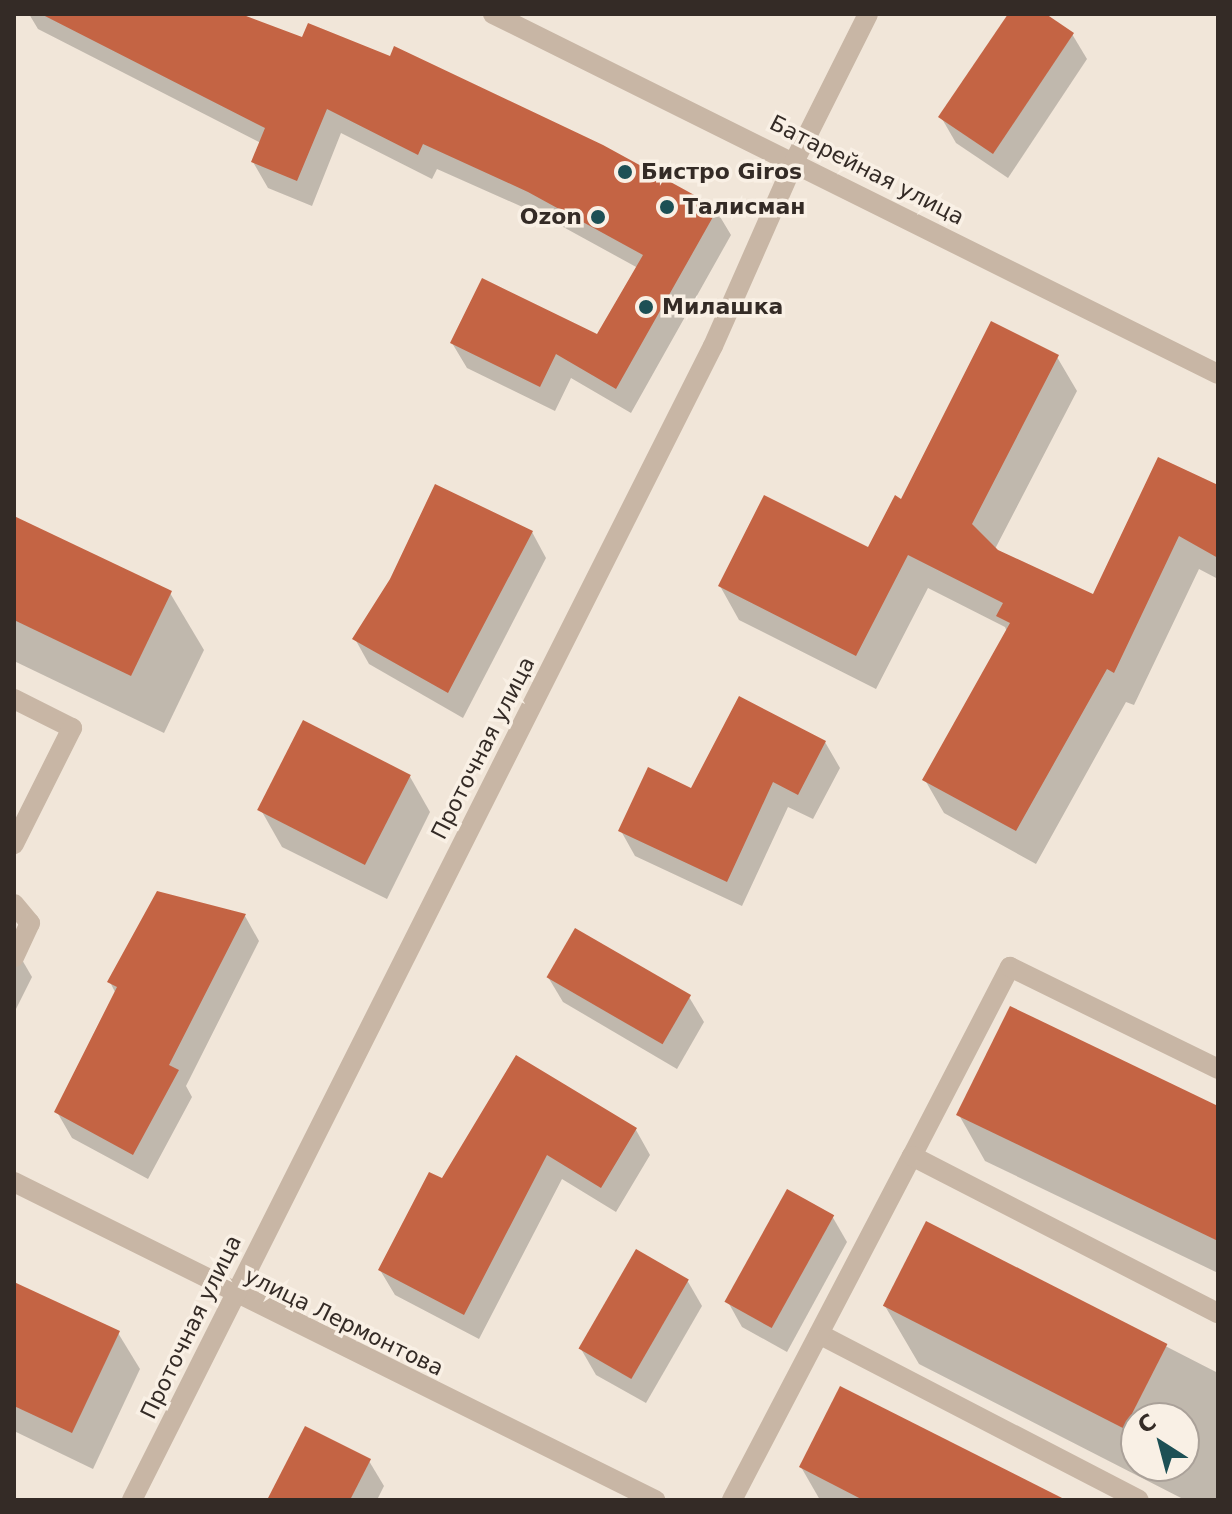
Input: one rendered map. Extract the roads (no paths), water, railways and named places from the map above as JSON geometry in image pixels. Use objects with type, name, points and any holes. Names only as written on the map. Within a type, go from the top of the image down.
[{"type":"street","name":"Батарейная улица","points":[[493,14],[795,160],[1218,374]]},
{"type":"street","name":"Проточная улица","points":[[132,1500],[233,1294],[713,346],[795,160],[868,14]]},
{"type":"street","points":[[14,699],[72,728],[14,844]]},
{"type":"street","points":[[14,904],[30,923],[14,957]]},
{"type":"street","points":[[732,1500],[1010,967],[1218,1069]]},
{"type":"street","points":[[912,1156],[1218,1313]]},
{"type":"street","name":"улица Лермонтова","points":[[14,1182],[233,1294],[655,1500]]},
{"type":"street","points":[[819,1334],[1139,1500]]},
{"type":"place","name":"Бистро Giros","points":[[625,172]]},
{"type":"place","name":"Талисман","points":[[667,207]]},
{"type":"place","name":"Ozon","points":[[598,217]]},
{"type":"place","name":"Милашка","points":[[646,307]]}]
